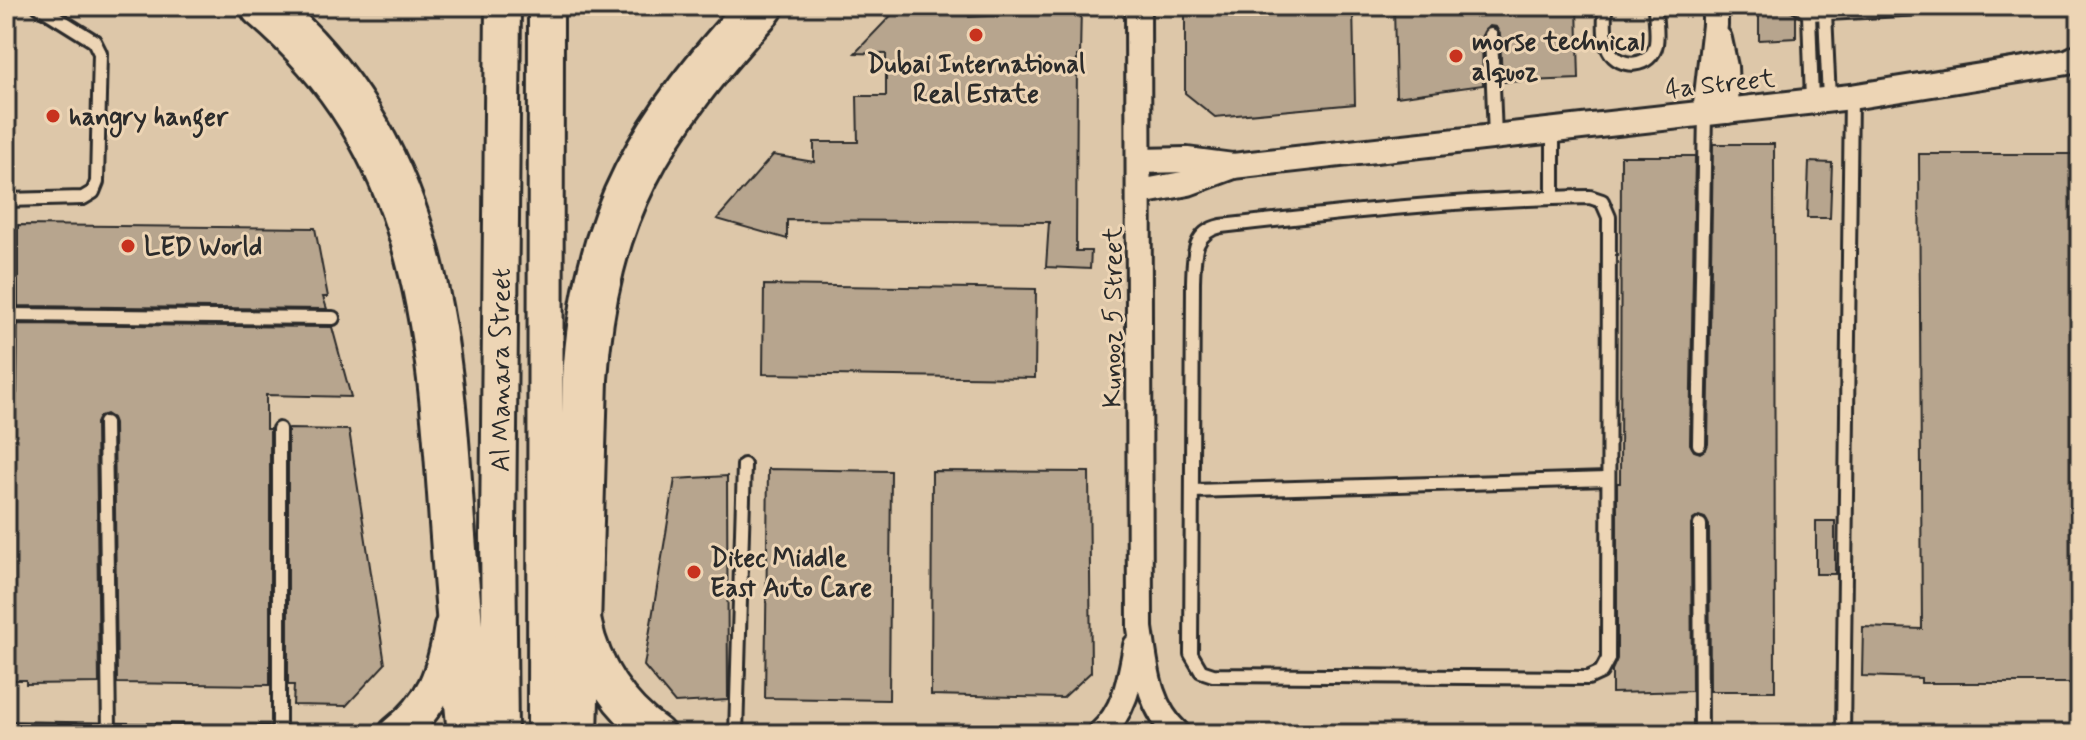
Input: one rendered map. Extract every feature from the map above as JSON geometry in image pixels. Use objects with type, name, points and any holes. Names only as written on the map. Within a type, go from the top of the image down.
[{"type":"highway","points":[[263,6],[321,64],[356,110],[379,150],[408,220],[429,299],[442,380],[470,734]]},
{"type":"highway","points":[[575,734],[588,339],[602,260],[615,222],[648,149],[694,83],[761,6]]},
{"type":"main road","name":"Al Manara Street","points":[[500,734],[498,535],[503,6]]},
{"type":"main road","name":"Al Manara Street","points":[[545,734],[546,6]]},
{"type":"main road","points":[[396,734],[421,711],[440,680],[446,664],[457,599]]},
{"type":"main road","points":[[580,601],[586,633],[608,683],[629,710],[657,734]]},
{"type":"street","name":"Kunooz 5 Street","points":[[1138,6],[1140,628],[1149,690],[1161,716],[1178,734]]},
{"type":"street","points":[[1715,16],[1716,112]]},
{"type":"street","name":"4a Street","points":[[1140,161],[1187,160],[1233,166],[1830,99],[2076,61]]},
{"type":"street","name":"4a Street","points":[[1140,192],[1188,183],[1233,166]]},
{"type":"street","name":"Kunooz 5 Street","points":[[1100,734],[1124,700],[1140,628]]},
{"type":"lane","points":[[6,200],[83,198],[93,192],[97,182],[100,53],[94,41],[38,6]]},
{"type":"lane","points":[[1605,6],[1610,53],[1616,59],[1631,64],[1647,59],[1656,45],[1655,6]]},
{"type":"lane","points":[[1830,99],[1804,10],[1825,13],[1958,6]]},
{"type":"lane","points":[[1825,13],[1830,99],[1843,734]]},
{"type":"lane","points":[[1491,35],[1495,137]]},
{"type":"lane","points":[[1699,444],[1716,112]]},
{"type":"lane","points":[[1553,130],[1553,197]]},
{"type":"lane","points":[[1553,197],[1596,198],[1608,211],[1608,659],[1601,672],[1588,678],[1206,674],[1196,666],[1191,654],[1195,253],[1199,240],[1208,230],[1221,226],[1389,207],[1553,197]]},
{"type":"lane","points":[[6,315],[333,318]]},
{"type":"lane","points":[[105,423],[109,730]]},
{"type":"lane","points":[[279,429],[279,732]]},
{"type":"lane","points":[[736,734],[744,465]]},
{"type":"lane","points":[[1192,491],[1608,479]]},
{"type":"lane","points":[[1700,525],[1701,734]]},
{"type":"lane","points":[[6,729],[304,734]]},
{"type":"shaded area","points":[[6,6],[2080,6],[2080,734],[6,734]]},
{"type":"building","points":[[900,6],[967,6],[969,17],[1005,15],[1004,6],[1081,6],[1080,56],[1077,56],[1076,251],[1091,251],[1090,269],[1046,267],[1049,222],[787,220],[787,239],[717,219],[773,155],[814,162],[814,142],[858,142],[857,96],[886,96],[886,54],[855,53]]},
{"type":"building","points":[[1185,6],[1353,6],[1355,104],[1215,117],[1185,93]]},
{"type":"building","points":[[1394,6],[1577,6],[1579,79],[1502,82],[1500,34],[1496,27],[1490,26],[1482,35],[1483,85],[1396,97]]},
{"type":"building","points":[[1759,6],[1778,6],[1778,11],[1792,11],[1796,15],[1796,38],[1759,40]]},
{"type":"building","points":[[1713,144],[1774,144],[1775,691],[1710,691],[1709,525],[1705,518],[1699,516],[1691,525],[1692,691],[1612,693],[1612,670],[1617,659],[1617,483],[1620,483],[1621,156],[1695,156],[1690,444],[1694,451],[1700,453],[1708,444]]},
{"type":"building","points":[[1919,154],[2080,154],[2080,683],[1921,683],[1921,678],[1862,676],[1863,627],[1922,629]]},
{"type":"building","points":[[1809,162],[1832,163],[1830,218],[1807,218]]},
{"type":"building","points":[[18,225],[315,228],[328,297],[323,297],[327,309],[18,306]]},
{"type":"building","points":[[764,285],[1036,289],[1035,378],[763,374]]},
{"type":"building","points":[[18,324],[332,327],[351,397],[266,395],[266,429],[270,429],[270,685],[117,683],[114,423],[106,414],[100,416],[96,423],[99,683],[26,684],[26,680],[6,680],[6,393],[17,393]]},
{"type":"building","points":[[288,429],[349,430],[385,664],[346,706],[293,705],[294,685],[288,685]]},
{"type":"building","points":[[768,469],[891,471],[889,700],[765,698]]},
{"type":"building","points":[[932,471],[1089,472],[1091,672],[1063,698],[931,695]]},
{"type":"building","name":"Ditec Middle East Auto Care","points":[[727,476],[728,700],[675,703],[644,666],[675,479]]},
{"type":"building","points":[[1816,521],[1835,521],[1835,574],[1816,574]]},
{"type":"place","name":"Dubai International Real Estate","points":[[976,35]]},
{"type":"place","name":"morse technical alquoz","points":[[1456,56]]},
{"type":"place","name":"hangry hanger","points":[[53,116]]},
{"type":"place","name":"LED World","points":[[128,246]]},
{"type":"place","name":"Ditec Middle East Auto Care","points":[[694,572]]}]
